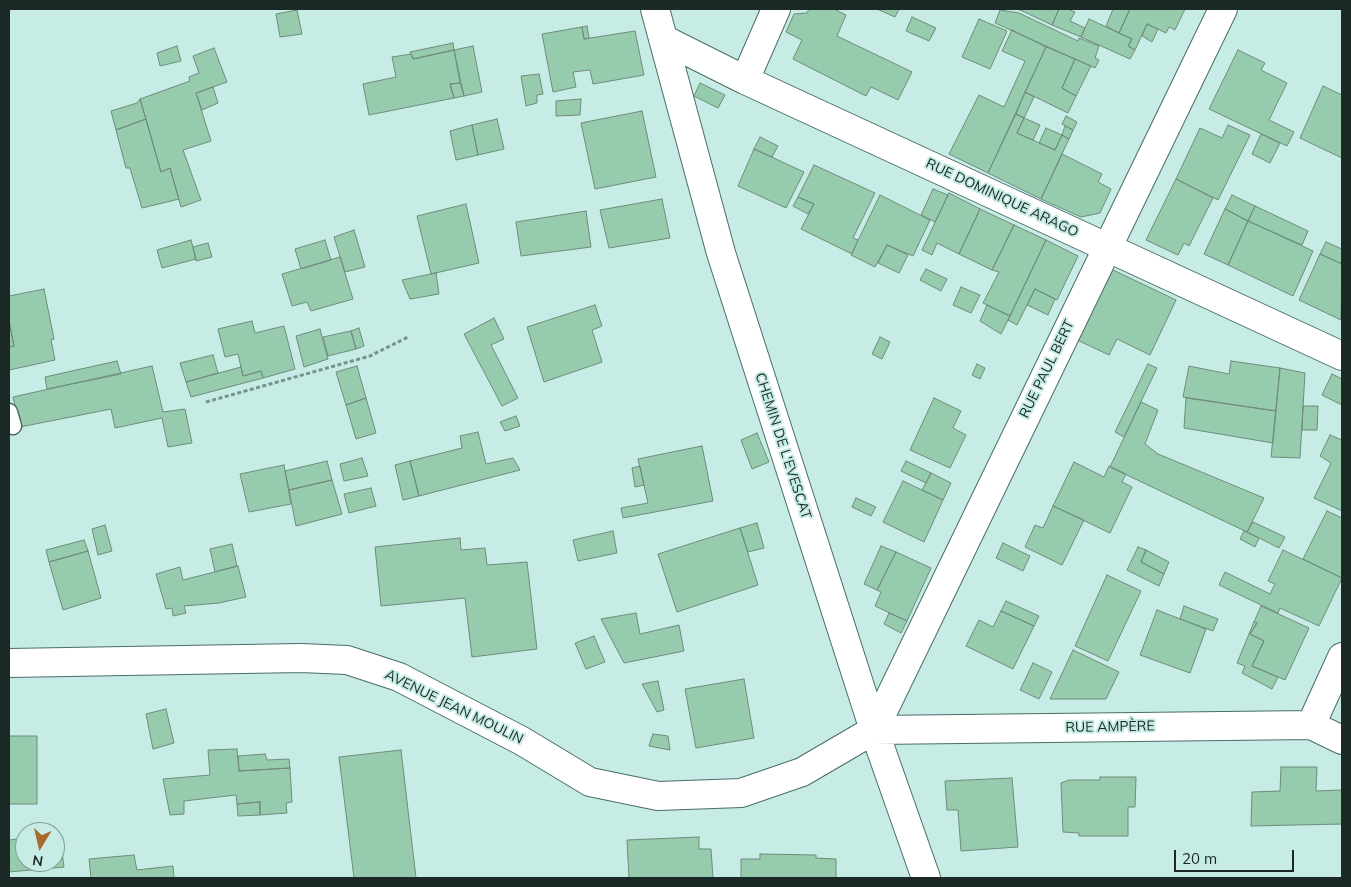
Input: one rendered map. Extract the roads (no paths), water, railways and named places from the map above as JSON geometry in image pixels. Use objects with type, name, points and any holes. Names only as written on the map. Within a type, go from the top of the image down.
[{"type":"street","name":"CHEMIN DE L'EVESCAT","points":[[655,9],[721,253],[874,730],[926,878]]},
{"type":"street","points":[[745,80],[776,9]]},
{"type":"street","name":"RUE PAUL BERT","points":[[874,730],[1106,245],[1222,9]]},
{"type":"street","name":"RUE DOMINIQUE ARAGO","points":[[663,39],[745,80],[1106,245],[1342,356]]},
{"type":"street","points":[[1311,725],[1342,657]]},
{"type":"street","name":"AVENUE JEAN MOULIN","points":[[9,663],[301,658],[347,660],[399,677],[522,741],[590,782],[658,796],[741,793],[802,772],[874,730]]},
{"type":"street","name":"RUE AMPÈRE","points":[[874,730],[1311,725],[1342,740]]}]
